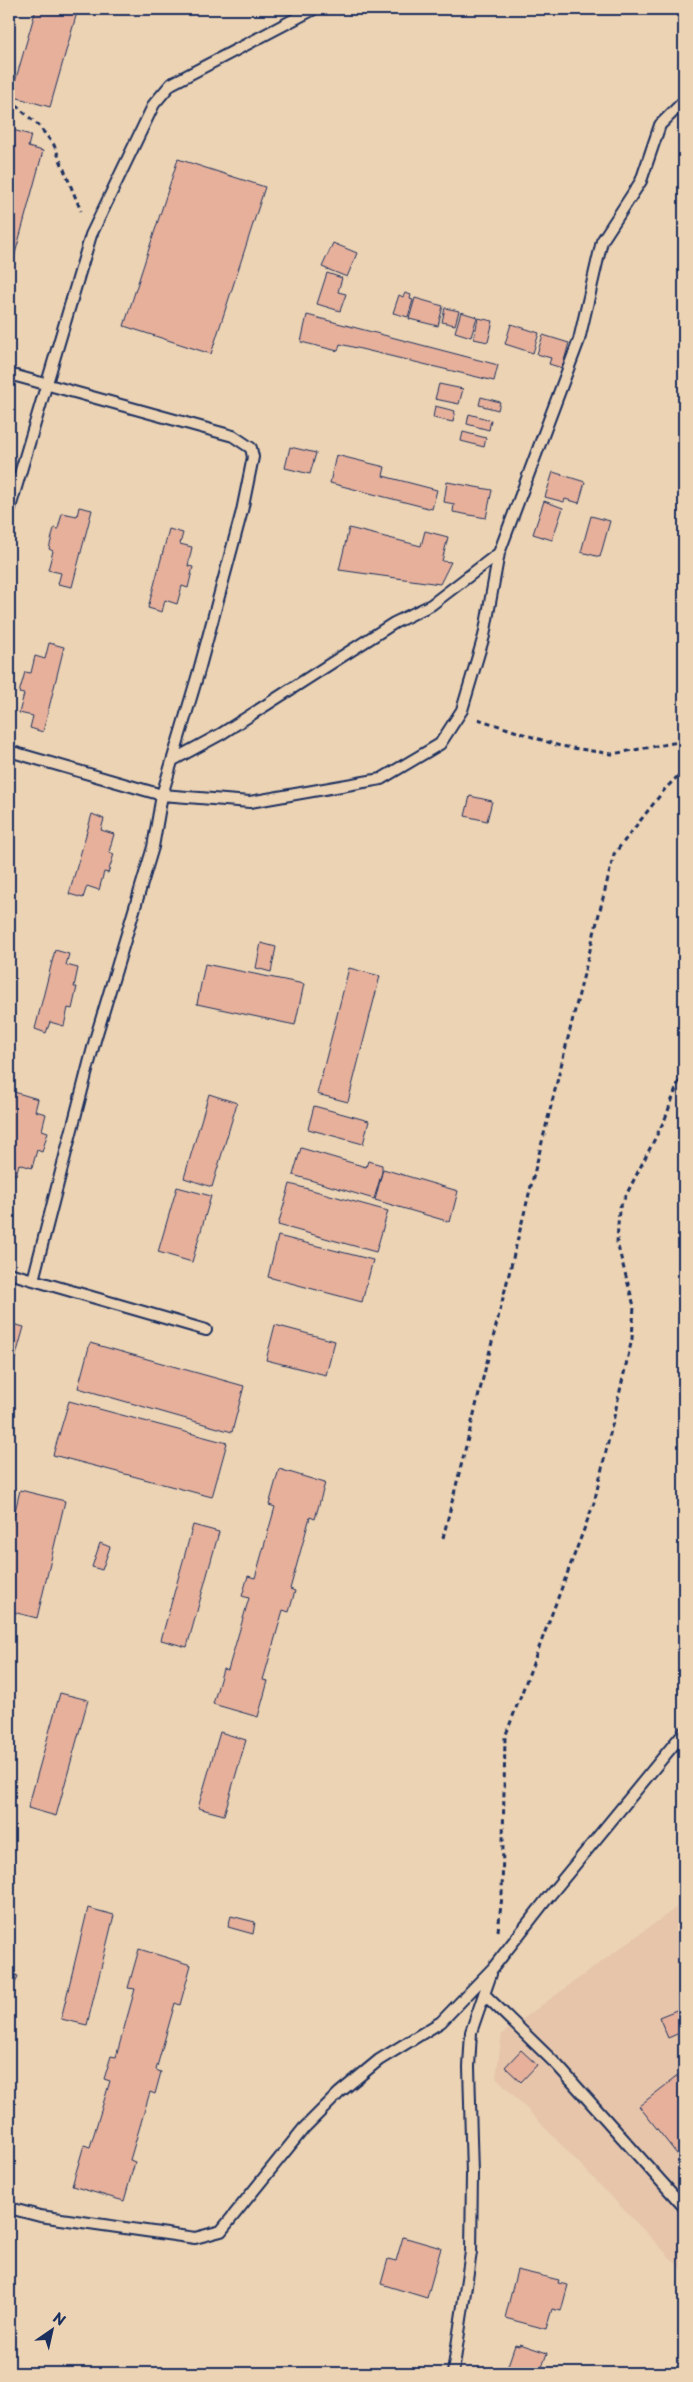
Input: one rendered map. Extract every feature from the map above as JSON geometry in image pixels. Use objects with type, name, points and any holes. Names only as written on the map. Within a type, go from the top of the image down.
[{"type":"lane","points":[[9,510],[91,235],[154,104],[163,91],[192,72],[314,9]]},
{"type":"lane","points":[[9,751],[162,795],[250,802],[381,779],[440,744],[462,710],[484,636],[499,553],[579,340],[602,241],[641,181],[660,125],[684,101]]},
{"type":"lane","points":[[9,374],[233,436],[251,448],[252,467],[198,674],[162,795],[153,848],[95,1040],[33,1280]]},
{"type":"lane","points":[[173,760],[221,734],[394,623],[431,605],[499,553]]},
{"type":"lane","points":[[9,1273],[206,1330]]},
{"type":"lane","points":[[9,2208],[40,2216],[195,2238],[221,2231],[304,2128],[339,2093],[380,2060],[441,2022],[493,1968],[546,1900],[684,1732]]},
{"type":"lane","points":[[453,2373],[471,2252],[472,2174],[469,2066],[471,2032],[493,1968]]},
{"type":"lane","points":[[484,1994],[558,2066],[684,2208]]},
{"type":"path","points":[[9,99],[38,125],[54,145],[91,235]]},
{"type":"path","points":[[462,710],[480,721],[560,746],[612,754],[684,741]]},
{"type":"path","points":[[443,1538],[614,854],[665,789],[684,770]]},
{"type":"path","points":[[498,1932],[502,1896],[505,1737],[594,1504],[632,1339],[634,1306],[617,1243],[619,1209],[665,1119],[684,1067]]},
{"type":"shaded area","points":[[684,1902],[684,2272],[496,2077],[502,2034]]},
{"type":"building","points":[[36,9],[78,9],[50,107],[11,96]]},
{"type":"building","points":[[9,129],[31,135],[28,147],[43,151],[9,276]]},
{"type":"building","points":[[178,159],[265,187],[211,354],[124,326]]},
{"type":"building","points":[[333,243],[357,253],[347,277],[322,267]]},
{"type":"building","points":[[327,273],[342,278],[338,292],[346,294],[340,311],[317,304]]},
{"type":"building","points":[[405,293],[411,295],[410,299],[413,300],[408,317],[393,313],[399,295],[403,297]]},
{"type":"building","points":[[415,298],[443,306],[438,326],[409,319]]},
{"type":"building","points":[[445,308],[459,311],[455,325],[442,322]]},
{"type":"building","points":[[461,312],[477,317],[471,337],[455,332]]},
{"type":"building","points":[[307,315],[498,365],[494,381],[340,344],[338,351],[301,342]]},
{"type":"building","points":[[478,318],[493,321],[488,342],[474,339]]},
{"type":"building","points":[[511,324],[539,333],[533,353],[505,344]]},
{"type":"building","points":[[543,335],[569,343],[562,368],[549,364],[551,358],[537,354]]},
{"type":"building","points":[[439,384],[463,389],[459,404],[435,399]]},
{"type":"building","points":[[481,397],[500,402],[498,410],[479,405]]},
{"type":"building","points":[[435,406],[455,411],[453,422],[433,418]]},
{"type":"building","points":[[469,414],[491,420],[489,430],[467,424]]},
{"type":"building","points":[[463,432],[486,438],[484,447],[461,441]]},
{"type":"building","points":[[290,447],[316,453],[310,474],[285,468]]},
{"type":"building","points":[[336,455],[385,467],[383,476],[437,490],[432,509],[330,483]]},
{"type":"building","points":[[553,472],[585,482],[579,503],[565,499],[564,502],[545,497]]},
{"type":"building","points":[[447,482],[492,490],[486,518],[453,512],[454,504],[444,502]]},
{"type":"building","points":[[544,501],[563,508],[552,540],[533,534]]},
{"type":"building","points":[[79,507],[92,510],[72,587],[58,584],[61,573],[48,570],[53,551],[49,549],[54,528],[58,529],[62,513],[77,516]]},
{"type":"building","points":[[591,516],[610,521],[600,557],[581,552]]},
{"type":"building","points":[[349,528],[421,546],[425,531],[448,537],[442,561],[451,562],[440,584],[339,570]]},
{"type":"building","points":[[169,529],[183,533],[180,544],[192,547],[188,566],[193,567],[188,588],[182,586],[177,604],[165,600],[162,612],[148,608]]},
{"type":"building","points":[[49,643],[64,647],[43,732],[30,728],[33,716],[19,713],[24,694],[19,693],[25,672],[31,673],[35,656],[45,659]]},
{"type":"building","points":[[470,796],[492,801],[487,821],[465,816]]},
{"type":"building","points":[[92,814],[104,819],[101,830],[114,834],[109,852],[114,854],[108,873],[104,872],[99,890],[87,886],[83,898],[69,894]]},
{"type":"building","points":[[261,943],[276,947],[271,972],[256,968]]},
{"type":"building","points":[[55,950],[69,954],[66,965],[78,968],[74,987],[77,987],[72,1009],[68,1008],[64,1026],[50,1022],[46,1033],[35,1029]]},
{"type":"building","points":[[205,964],[304,984],[295,1025],[197,1004]]},
{"type":"building","points":[[349,968],[380,976],[348,1102],[317,1094]]},
{"type":"building","points":[[14,1092],[38,1099],[35,1111],[46,1114],[42,1130],[48,1132],[42,1152],[37,1150],[32,1168],[19,1164],[16,1175],[9,1173],[9,1112]]},
{"type":"building","points":[[209,1094],[237,1103],[212,1187],[184,1178]]},
{"type":"building","points":[[314,1106],[369,1121],[363,1144],[308,1129]]},
{"type":"building","points":[[301,1148],[366,1167],[368,1161],[382,1165],[382,1172],[374,1199],[293,1175]]},
{"type":"building","points":[[383,1169],[458,1191],[450,1222],[375,1200]]},
{"type":"building","points":[[290,1184],[388,1211],[376,1252],[278,1225]]},
{"type":"building","points":[[177,1187],[211,1196],[192,1262],[158,1252]]},
{"type":"building","points":[[278,1236],[373,1260],[362,1302],[268,1277]]},
{"type":"building","points":[[9,1323],[24,1327],[9,1380]]},
{"type":"building","points":[[275,1325],[335,1341],[326,1375],[266,1360]]},
{"type":"building","points":[[90,1343],[244,1386],[232,1432],[78,1388]]},
{"type":"building","points":[[69,1401],[227,1443],[212,1497],[53,1455]]},
{"type":"building","points":[[279,1469],[325,1483],[315,1519],[310,1517],[290,1589],[295,1591],[289,1612],[283,1610],[263,1680],[268,1681],[258,1717],[213,1704],[223,1669],[228,1670],[249,1598],[242,1596],[248,1576],[255,1578],[275,1507],[269,1505]]},
{"type":"building","points":[[20,1490],[65,1501],[37,1618],[9,1611],[9,1537]]},
{"type":"building","points":[[193,1525],[219,1532],[187,1647],[161,1640]]},
{"type":"building","points":[[100,1543],[110,1547],[102,1570],[92,1567]]},
{"type":"building","points":[[60,1693],[88,1700],[56,1816],[28,1808]]},
{"type":"building","points":[[220,1732],[246,1740],[224,1815],[198,1808]]},
{"type":"building","points":[[88,1908],[114,1915],[87,2025],[61,2019]]},
{"type":"building","points":[[231,1916],[255,1922],[253,1934],[228,1927]]},
{"type":"building","points":[[139,1949],[191,1965],[180,2005],[175,2003],[156,2070],[161,2072],[155,2094],[150,2092],[130,2160],[135,2162],[124,2201],[72,2186],[84,2145],[90,2147],[110,2081],[104,2079],[111,2056],[116,2057],[135,1989],[128,1988]]},
{"type":"building","points":[[9,1973],[18,1976],[13,1988],[9,1987]]},
{"type":"building","points":[[684,2007],[684,2031],[668,2038],[659,2017]]},
{"type":"building","points":[[521,2050],[537,2065],[521,2082],[505,2067]]},
{"type":"building","points":[[684,2071],[684,2106],[682,2108],[684,2111],[684,2163],[639,2106]]},
{"type":"building","points":[[403,2237],[441,2248],[427,2298],[381,2284],[388,2259],[396,2261]]},
{"type":"building","points":[[517,2270],[559,2280],[558,2283],[568,2285],[561,2311],[552,2309],[546,2329],[505,2318]]},
{"type":"building","points":[[520,2344],[547,2353],[540,2373],[512,2373],[506,2371],[515,2345],[519,2346]]}]
